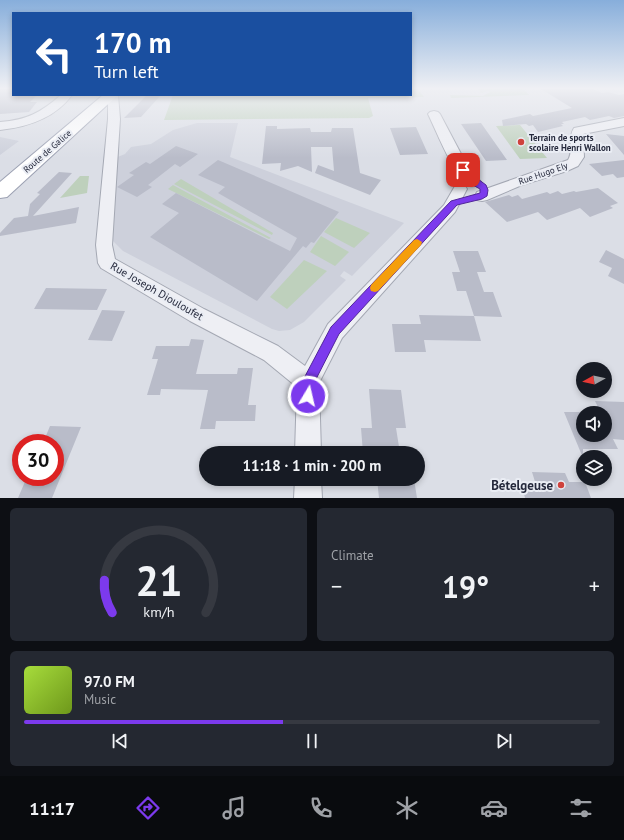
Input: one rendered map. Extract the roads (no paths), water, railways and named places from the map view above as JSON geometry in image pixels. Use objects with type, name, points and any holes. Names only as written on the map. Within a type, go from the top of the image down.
[{"type":"main road","name":"Route de Galice","points":[[0,179],[79,112]]},
{"type":"main road","name":"Route de Galice","points":[[0,192],[92,112]]},
{"type":"street","points":[[0,126],[20,125],[38,119],[46,112]]},
{"type":"street","name":"Rue Joseph Diouloufet","points":[[113,112],[104,245],[107,263],[197,315],[271,354],[308,382]]},
{"type":"street","points":[[308,446],[308,382],[335,331],[469,188],[434,114]]},
{"type":"street","name":"Rue Hugo Ely","points":[[469,188],[504,187],[562,168],[573,163],[577,157],[576,135],[578,131],[624,122]]},
{"type":"street","points":[[308,486],[308,498]]},
{"type":"place","name":"Terrain de sports scolaire Henri Wallon","points":[[521,142]]},
{"type":"place","name":"Bételgeuse","points":[[561,485]]}]
